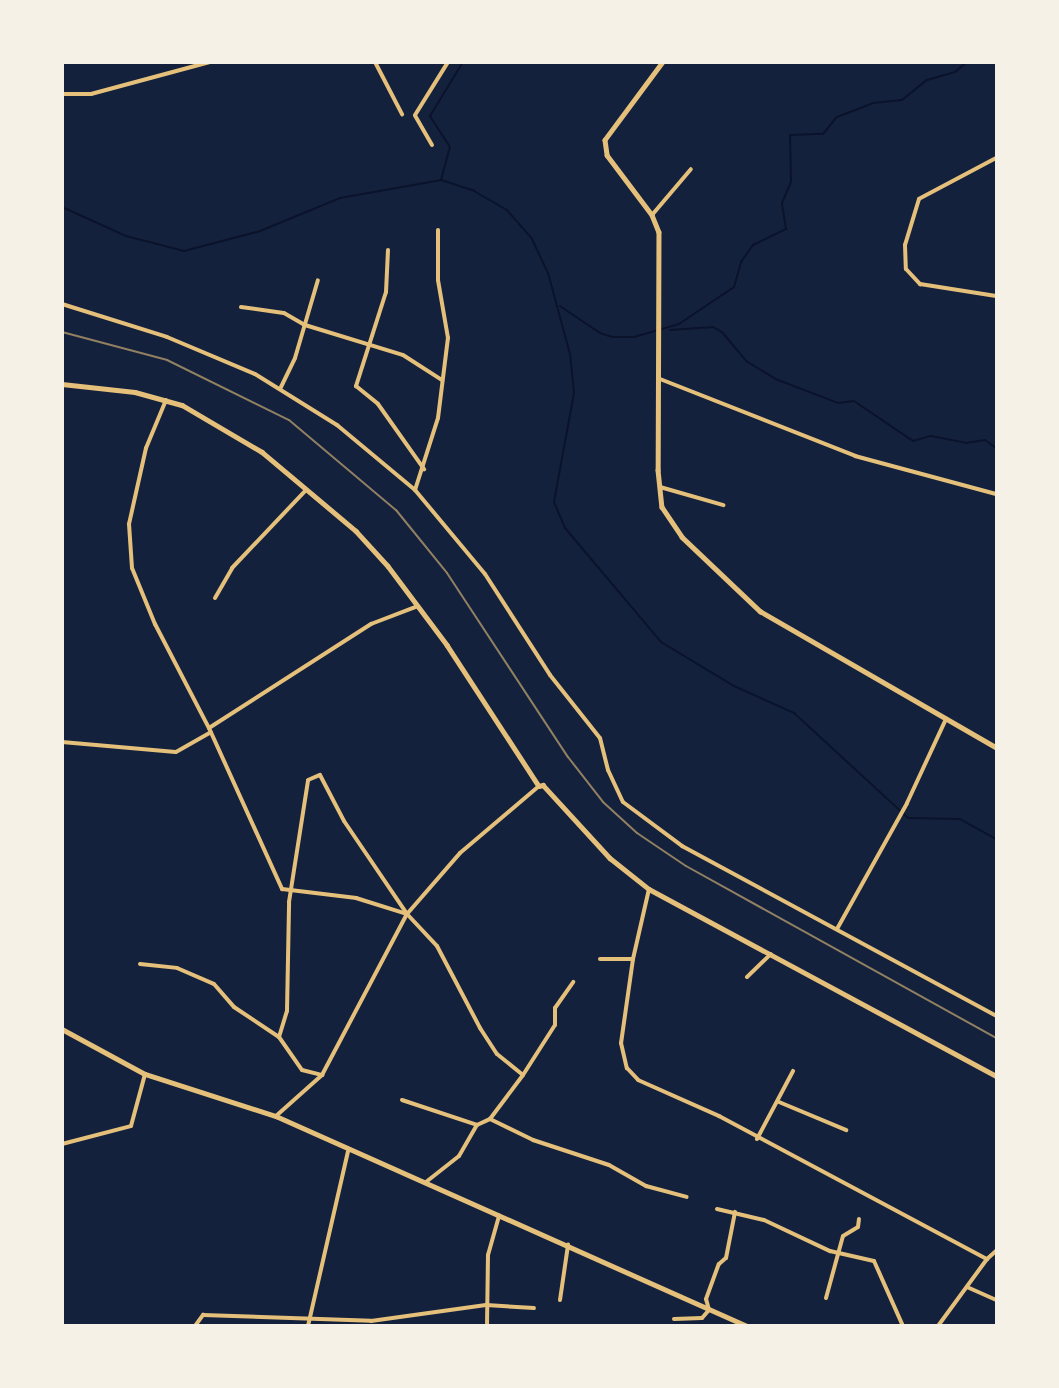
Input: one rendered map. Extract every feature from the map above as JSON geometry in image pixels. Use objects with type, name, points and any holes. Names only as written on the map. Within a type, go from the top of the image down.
[{"type":"street","points":[[62,94],[91,94],[210,62]]},
{"type":"street","points":[[375,62],[402,114]]},
{"type":"street","points":[[432,145],[415,116],[448,62]]},
{"type":"street","points":[[663,62],[605,140],[611,162],[652,215],[660,246],[660,487],[662,507],[671,524],[760,611],[996,746]]},
{"type":"street","points":[[996,158],[919,199],[905,245],[906,269],[920,284],[996,296]]},
{"type":"street","points":[[652,215],[691,169]]},
{"type":"street","points":[[415,490],[424,468],[438,418],[448,326],[438,280],[438,230]]},
{"type":"street","points":[[388,250],[386,292],[371,346],[356,386],[378,404],[424,468]]},
{"type":"street","points":[[281,387],[305,325],[318,280]]},
{"type":"street","points":[[62,304],[167,337],[281,387],[337,424],[415,490],[485,574],[550,675],[600,738],[608,770],[623,802],[682,846],[996,1016]]},
{"type":"street","points":[[241,306],[284,313],[305,325],[403,355],[442,380]]},
{"type":"street","points":[[660,379],[855,456],[996,494]]},
{"type":"street","points":[[62,384],[166,399],[228,429],[356,530],[418,606],[538,786]]},
{"type":"street","points":[[166,399],[146,448],[129,524],[132,568],[155,624],[210,730],[274,877],[282,889],[292,892],[356,898],[407,914]]},
{"type":"street","points":[[660,487],[723,505]]},
{"type":"street","points":[[215,598],[232,568],[305,491]]},
{"type":"street","points":[[62,742],[176,752],[355,634],[418,606]]},
{"type":"street","points":[[837,929],[907,803],[946,719]]},
{"type":"street","points":[[279,1037],[287,1011],[292,892],[308,780],[320,775],[344,821],[407,914],[437,946],[497,1054],[523,1075]]},
{"type":"street","points":[[276,1116],[322,1075],[407,914],[460,853],[538,786],[543,785],[585,833],[649,889],[996,1076]]},
{"type":"street","points":[[649,889],[633,959],[621,1043],[627,1068],[638,1080],[757,1139],[988,1259]]},
{"type":"street","points":[[747,977],[771,954]]},
{"type":"street","points":[[600,959],[633,959]]},
{"type":"street","points":[[140,964],[177,968],[214,984],[234,1007],[279,1037],[302,1070],[322,1075]]},
{"type":"street","points":[[426,1182],[459,1156],[477,1126],[490,1120],[523,1075],[555,1024],[555,1008],[573,982]]},
{"type":"street","points":[[62,1005],[62,1019]]},
{"type":"street","points":[[62,1029],[145,1074],[276,1116],[348,1152],[426,1182],[499,1216],[568,1244],[747,1326]]},
{"type":"street","points":[[757,1139],[779,1102],[793,1071]]},
{"type":"street","points":[[62,1144],[131,1126],[145,1074]]},
{"type":"street","points":[[402,1100],[477,1126]]},
{"type":"street","points":[[779,1102],[846,1130]]},
{"type":"street","points":[[490,1120],[533,1140],[609,1165],[646,1186],[688,1197]]},
{"type":"street","points":[[308,1323],[348,1152]]},
{"type":"street","points":[[716,1209],[735,1212],[838,1253],[874,1261],[903,1326]]},
{"type":"street","points":[[709,1308],[706,1299],[719,1264],[726,1258],[735,1212]]},
{"type":"street","points":[[487,1326],[488,1255],[499,1216]]},
{"type":"street","points":[[826,1298],[843,1236],[858,1227],[859,1219]]},
{"type":"street","points":[[560,1300],[568,1244]]},
{"type":"street","points":[[938,1326],[996,1251]]},
{"type":"street","points":[[967,1287],[996,1300]]},
{"type":"street","points":[[195,1326],[203,1316],[308,1323],[403,1318],[486,1305],[534,1308]]},
{"type":"street","points":[[674,1319],[702,1318],[709,1308]]},
{"type":"waterway","points":[[441,180],[450,147],[430,116],[463,62]]},
{"type":"waterway","points":[[560,306],[600,333],[612,337],[634,337],[679,324],[734,287],[741,262],[753,245],[786,229],[782,203],[791,182],[790,135],[823,134],[837,117],[873,103],[902,100],[927,80],[955,72],[967,62]]},
{"type":"waterway","points":[[62,207],[126,236],[184,251],[260,231],[340,198],[441,180],[474,191],[507,210],[532,239],[548,273],[570,354],[574,393],[554,502],[565,528],[661,642],[734,686],[794,713],[908,818],[960,819],[996,839]]},
{"type":"waterway","points":[[670,330],[713,327],[722,332],[746,361],[778,380],[838,403],[854,401],[913,441],[931,436],[966,443],[985,440],[996,448]]},
{"type":"railway","points":[[62,332],[167,360],[289,420],[396,510],[447,573],[568,757],[603,802],[637,833],[686,866],[996,1038]]}]
